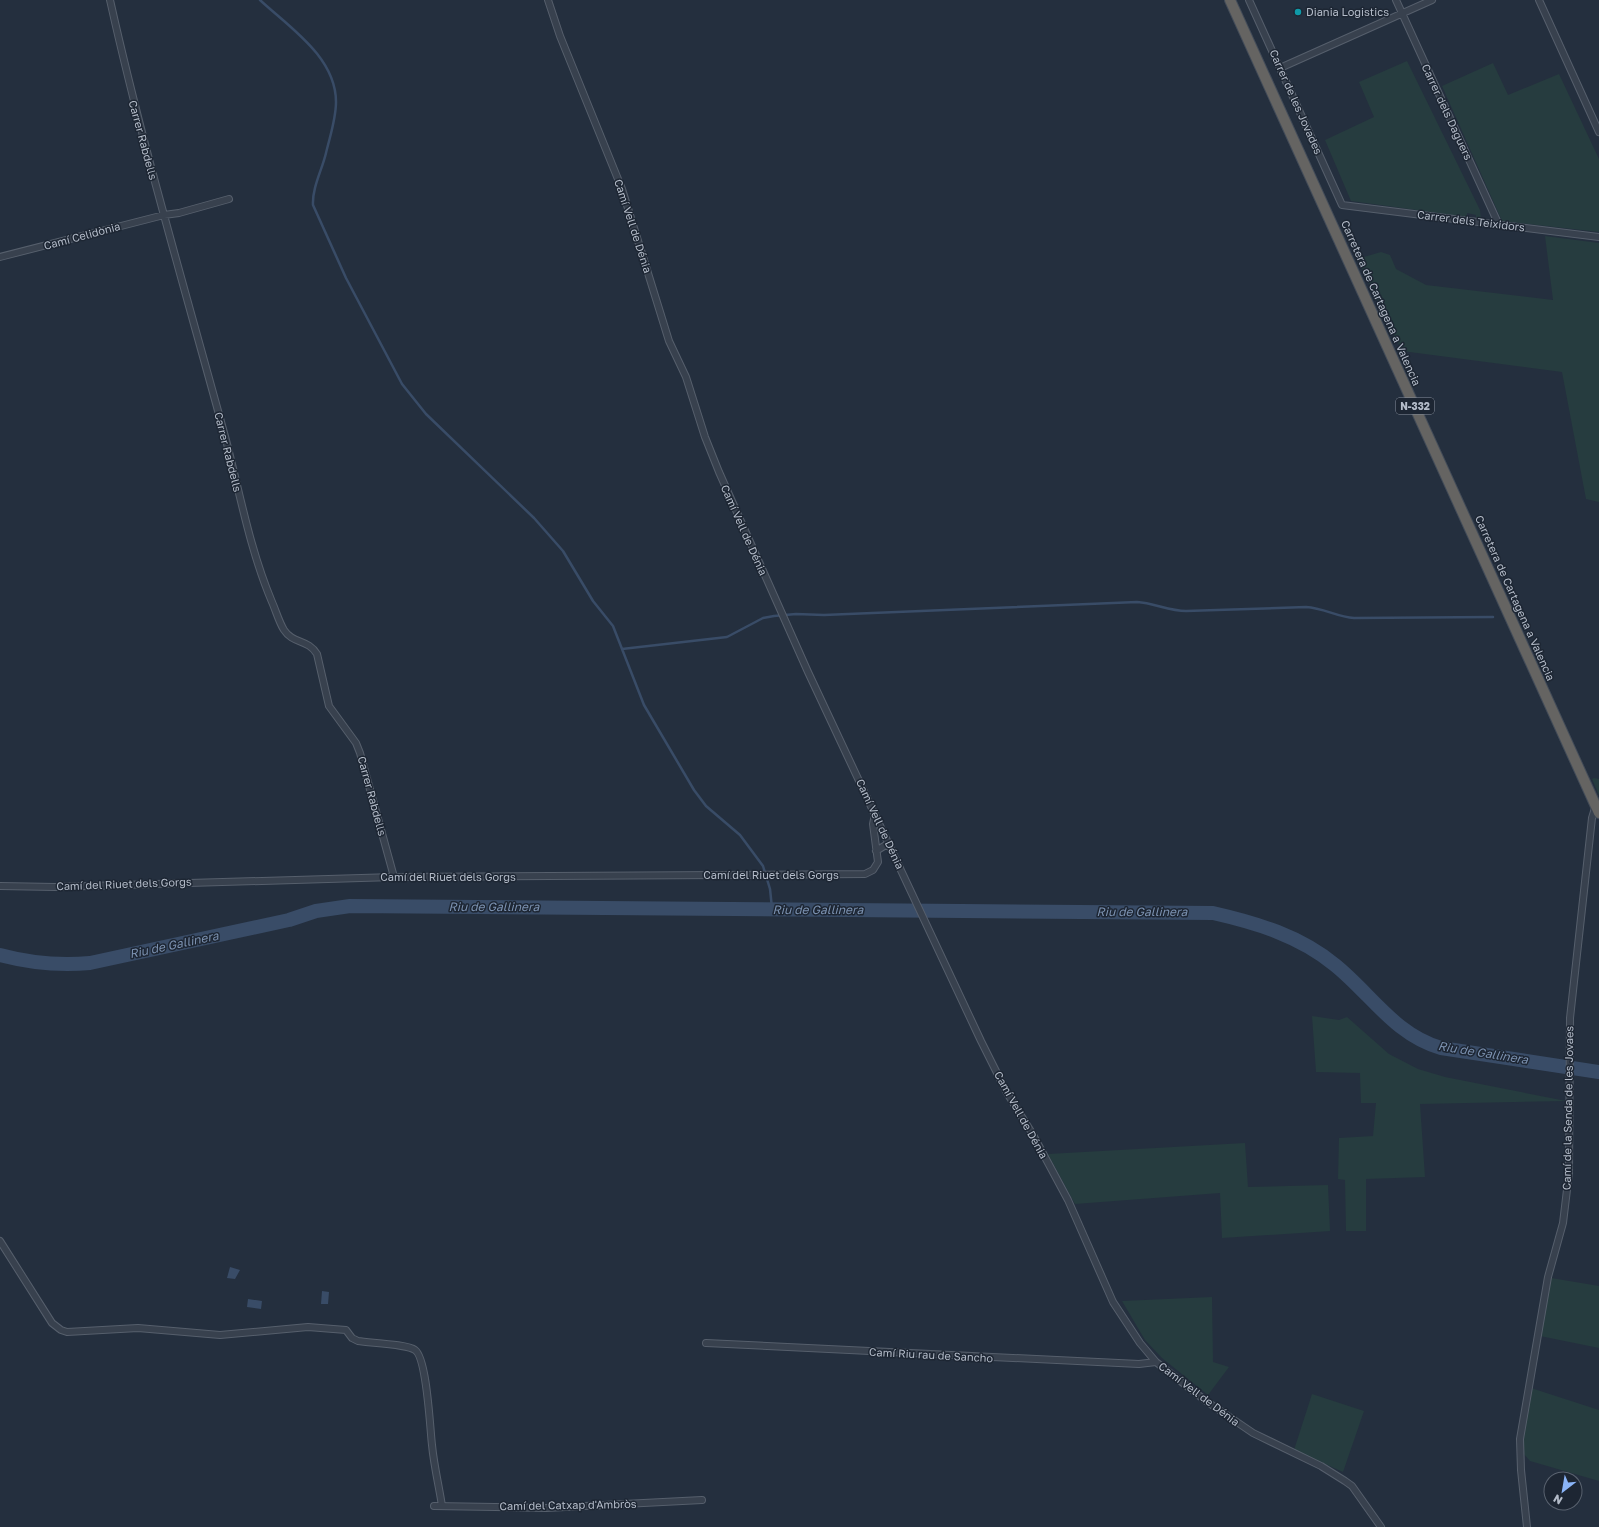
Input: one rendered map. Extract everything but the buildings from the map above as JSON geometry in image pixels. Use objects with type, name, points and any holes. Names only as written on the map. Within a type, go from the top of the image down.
[{"type":"highway","name":"Carretera de Cartagena a Valencia","points":[[1230,0],[1597,809]]},
{"type":"street","name":"Carrer Rabdells","points":[[110,0],[135,112],[229,452],[252,546],[284,631],[290,637],[313,646],[317,654],[329,706],[356,743],[363,762],[394,877]]},
{"type":"street","name":"Camí Vell de Dénia","points":[[548,0],[560,36],[622,189],[667,334],[686,377],[705,437],[776,603],[1007,1093],[1032,1133],[1068,1200],[1113,1302],[1140,1344],[1156,1362],[1206,1401],[1253,1434],[1321,1466],[1352,1486],[1381,1527]]},
{"type":"street","name":"Carrer de les Jovades","points":[[1249,0],[1342,205]]},
{"type":"street","name":"Carrer dels Daguers","points":[[1396,0],[1498,224]]},
{"type":"street","points":[[1280,68],[1432,0]]},
{"type":"street","points":[[1539,0],[1599,132]]},
{"type":"street","name":"Camí Celidònia","points":[[0,258],[229,199]]},
{"type":"street","name":"Carrer dels Teixidors","points":[[1342,205],[1599,237]]},
{"type":"street","name":"Camí de la Senda de les Jovaes","points":[[1527,1527],[1521,1470],[1520,1439],[1547,1285],[1562,1223],[1569,1173],[1570,1018],[1592,818],[1597,809]]},
{"type":"street","name":"Camí del Riuet dels Gorgs","points":[[0,886],[55,887],[394,877],[865,874],[874,870],[878,862],[873,824],[875,813]]},
{"type":"street","points":[[876,851],[889,843]]},
{"type":"street","points":[[0,1241],[52,1323],[61,1330],[67,1332],[138,1328],[220,1335],[304,1327],[335,1328],[346,1330],[352,1338],[358,1341],[406,1346],[415,1350],[421,1359],[426,1384],[432,1445],[442,1506]]},
{"type":"street","name":"Camí Riu rau de Sancho","points":[[706,1343],[1139,1364],[1156,1362]]},
{"type":"street","name":"Camí del Catxap d'Ambròs","points":[[434,1506],[546,1508],[702,1500]]},
{"type":"green space","points":[[1407,61],[1480,210],[1481,219],[1476,218],[1476,215],[1467,213],[1467,217],[1351,201],[1325,140],[1374,117],[1359,82]]},
{"type":"green space","points":[[1493,63],[1508,95],[1559,74],[1599,159],[1599,232],[1502,221],[1442,86]]},
{"type":"green space","points":[[1545,236],[1599,243],[1599,502],[1586,499],[1562,372],[1402,351],[1357,259],[1381,252],[1390,255],[1396,269],[1426,285],[1553,300]]},
{"type":"green space","points":[[1592,779],[1599,779],[1599,795]]},
{"type":"green space","points":[[1312,1016],[1339,1020],[1347,1017],[1389,1054],[1418,1069],[1445,1077],[1566,1101],[1420,1104],[1425,1177],[1366,1179],[1366,1231],[1346,1231],[1345,1180],[1338,1179],[1339,1138],[1373,1136],[1376,1103],[1361,1103],[1360,1073],[1316,1072]]},
{"type":"green space","points":[[1245,1143],[1248,1187],[1328,1185],[1330,1231],[1222,1238],[1220,1193],[1075,1204],[1048,1154]]},
{"type":"green space","points":[[1551,1278],[1599,1286],[1599,1348],[1540,1336]]},
{"type":"green space","points":[[1212,1297],[1213,1362],[1229,1367],[1208,1395],[1162,1358],[1145,1340],[1122,1301]]},
{"type":"green space","points":[[1531,1388],[1599,1410],[1599,1481],[1583,1476],[1583,1471],[1564,1471],[1530,1461],[1522,1452]]},
{"type":"green space","points":[[1312,1394],[1364,1411],[1343,1472],[1294,1450]]},
{"type":"water","points":[[230,1267],[240,1270],[235,1279],[227,1278]]},
{"type":"water","points":[[322,1291],[329,1292],[328,1304],[321,1304]]},
{"type":"water","points":[[248,1299],[262,1301],[261,1309],[247,1307]]},
{"type":"waterway","points":[[260,0],[309,44],[320,57],[334,86],[336,102],[334,121],[314,192],[313,205],[346,278],[402,384],[426,414],[534,518],[563,551],[593,601],[613,626],[644,705],[694,790],[706,806],[740,835],[763,866],[770,889],[772,908]]},
{"type":"waterway","points":[[622,649],[727,637],[763,618],[796,614],[824,615],[1137,602],[1186,611],[1306,607],[1354,618],[1493,617]]},
{"type":"waterway","name":"Riu de Gallinera","points":[[0,955],[44,963],[90,963],[289,920],[316,911],[350,906],[1213,913],[1262,926],[1293,938],[1322,955],[1348,976],[1397,1024],[1410,1034],[1425,1042],[1441,1048],[1599,1072]]},
{"type":"place","name":"Diania Logistics","points":[[1298,12]]}]
